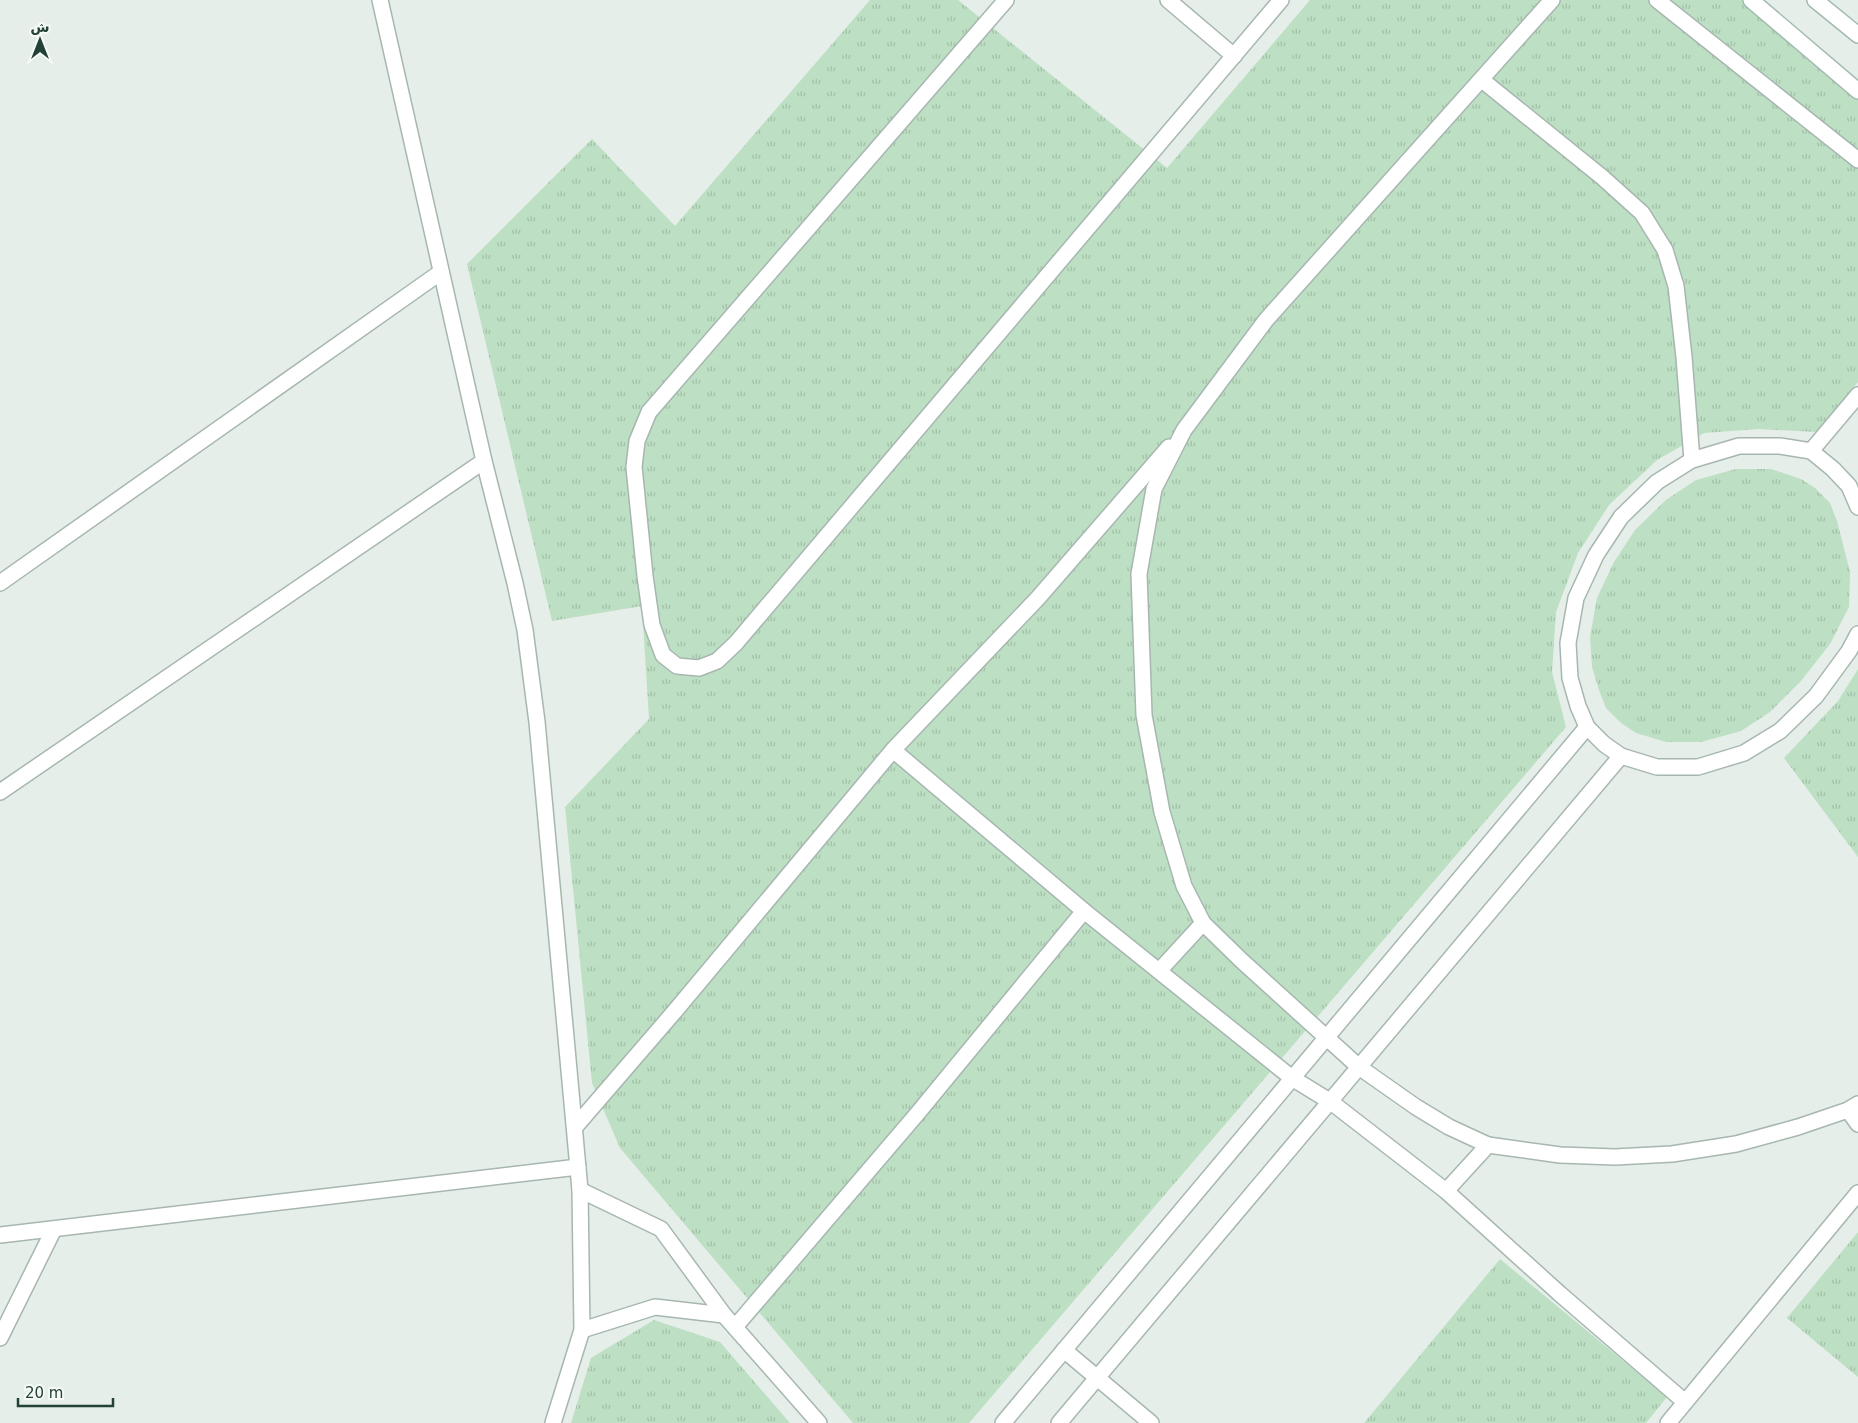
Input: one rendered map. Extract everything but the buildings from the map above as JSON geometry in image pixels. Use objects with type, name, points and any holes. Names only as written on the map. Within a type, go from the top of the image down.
[{"type":"street","points":[[380,0],[484,461],[515,583],[525,630],[538,732],[580,1190],[582,1330],[553,1423]]},
{"type":"street","points":[[1006,0],[649,412],[637,441],[634,467],[645,576],[652,625],[663,655],[677,666],[699,668],[717,661],[736,643],[1281,0]]},
{"type":"street","points":[[1168,0],[1234,56]]},
{"type":"street","points":[[575,1126],[675,1011],[893,750],[1038,598],[1184,430],[1266,320],[1552,0]]},
{"type":"street","points":[[1658,0],[1858,160]]},
{"type":"street","points":[[1750,0],[1858,91]]},
{"type":"street","points":[[1815,0],[1858,35]]},
{"type":"street","points":[[1482,80],[1602,177],[1642,213],[1665,250],[1676,286],[1692,460]]},
{"type":"street","points":[[0,582],[441,272]]},
{"type":"street","points":[[1811,451],[1858,395]]},
{"type":"street","points":[[1184,430],[1154,490],[1139,574],[1144,715],[1162,812],[1184,886],[1203,923],[1359,1067],[1416,1108],[1488,1145],[1560,1155],[1614,1157],[1672,1154],[1736,1144],[1798,1126],[1853,1107],[1858,1124]]},
{"type":"street","points":[[1858,507],[1854,480],[1832,469],[1811,451],[1780,446],[1739,446],[1692,460],[1657,482],[1621,517],[1596,555],[1576,598],[1568,643],[1570,678],[1578,706],[1587,727],[1604,744],[1621,756],[1657,767],[1698,767],[1744,753],[1780,731],[1816,696],[1849,651],[1858,634]]},
{"type":"street","points":[[0,792],[484,461]]},
{"type":"street","points":[[1003,1423],[1587,727]]},
{"type":"street","points":[[893,750],[1084,911],[1292,1078],[1331,1102],[1446,1191],[1560,1294],[1685,1402]]},
{"type":"street","points":[[1059,1423],[1621,756]]},
{"type":"street","points":[[735,1328],[917,1114],[1084,911]]},
{"type":"street","points":[[1159,971],[1203,923]]},
{"type":"street","points":[[1446,1191],[1488,1145]]},
{"type":"street","points":[[0,1235],[578,1167]]},
{"type":"street","points":[[580,1190],[661,1229],[724,1315],[818,1423]]},
{"type":"street","points":[[1668,1423],[1858,1193]]},
{"type":"street","points":[[0,1338],[54,1229]]},
{"type":"street","points":[[582,1330],[655,1307],[724,1315]]},
{"type":"street","points":[[1064,1350],[1151,1423]]},
{"type":"green space","points":[[870,0],[958,0],[1167,168],[1310,0],[1742,0],[1858,97],[1858,382],[1816,432],[1758,429],[1704,433],[1657,460],[1609,505],[1578,553],[1556,612],[1552,672],[1566,727],[969,1423],[853,1423],[620,1148],[592,1083],[565,807],[649,719],[642,606],[552,621],[467,264],[592,139],[675,226]]},
{"type":"green space","points":[[1736,469],[1771,469],[1801,479],[1815,488],[1830,503],[1837,521],[1850,572],[1849,607],[1830,644],[1801,681],[1770,712],[1741,731],[1701,742],[1666,742],[1636,733],[1621,723],[1606,708],[1592,667],[1590,637],[1597,598],[1614,562],[1635,530],[1666,500],[1696,480]]},
{"type":"green space","points":[[1858,669],[1858,857],[1784,758],[1838,701]]},
{"type":"green space","points":[[1858,1232],[1858,1377],[1787,1318]]},
{"type":"green space","points":[[1500,1259],[1667,1397],[1646,1423],[1364,1423]]},
{"type":"green space","points":[[654,1320],[720,1342],[790,1423],[571,1423],[591,1358]]}]
